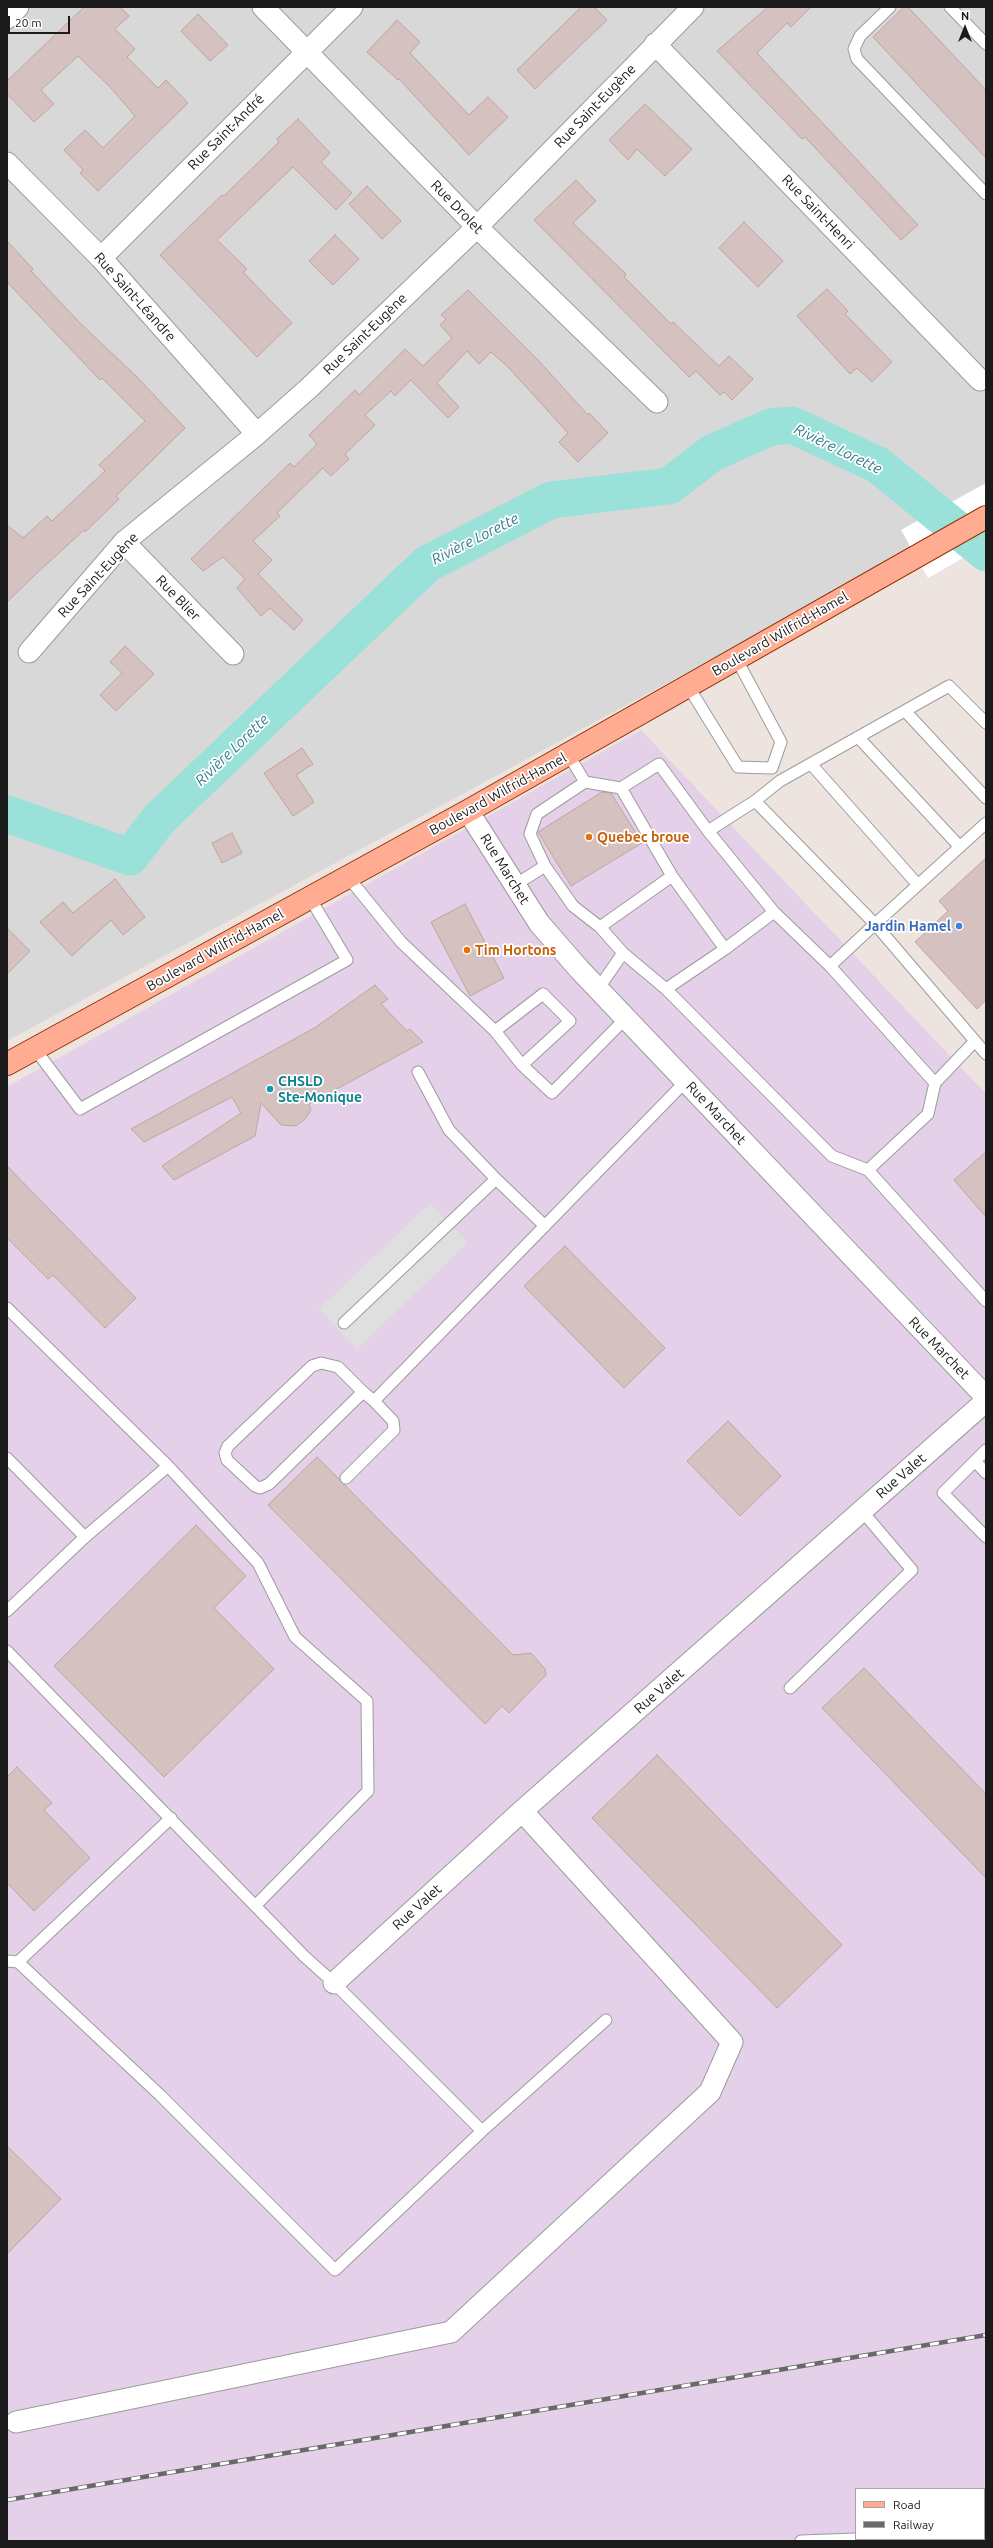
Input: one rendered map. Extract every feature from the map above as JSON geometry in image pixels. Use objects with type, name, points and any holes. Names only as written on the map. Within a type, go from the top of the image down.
[{"type":"main road","name":"Boulevard Wilfrid-Hamel","points":[[8,1060],[35,1049],[468,811],[986,517]]},
{"type":"street","points":[[7,18],[18,7]]},
{"type":"street","name":"Rue Drolet","points":[[263,7],[477,227],[656,402]]},
{"type":"street","name":"Rue Saint-André","points":[[101,258],[306,51],[352,7]]},
{"type":"street","name":"Rue Saint-Eugène","points":[[29,652],[124,542],[257,434],[477,227],[693,7]]},
{"type":"street","name":"Rue Saint-Henri","points":[[655,44],[980,380]]},
{"type":"street","name":"Rue Saint-Léandre","points":[[7,163],[101,258],[257,434]]},
{"type":"street","name":"Rue Blier","points":[[124,542],[233,654]]},
{"type":"street","name":"Rue Marchet","points":[[468,811],[539,923],[598,989],[986,1397]]},
{"type":"street","name":"Rue Valet","points":[[334,1983],[522,1811],[986,1401]]},
{"type":"street","points":[[16,2422],[451,2332],[710,2092],[732,2042],[522,1811]]},
{"type":"lane","points":[[890,7],[860,36],[854,49],[857,59],[986,194]]},
{"type":"lane","points":[[950,7],[986,44]]},
{"type":"lane","points":[[736,658],[781,742],[772,768]]},
{"type":"lane","points":[[688,686],[738,767],[772,768]]},
{"type":"lane","points":[[708,831],[755,801],[780,781],[949,686],[986,723]]},
{"type":"lane","points":[[905,711],[986,798]]},
{"type":"lane","points":[[858,737],[960,847]]},
{"type":"lane","points":[[568,754],[585,782]]},
{"type":"lane","points":[[935,1083],[830,966],[774,912],[708,831],[659,764],[621,788],[585,782],[536,814],[530,834],[545,866],[573,906],[600,927],[623,953],[666,989],[832,1156],[868,1170],[986,1301]]},
{"type":"lane","points":[[811,764],[918,885]]},
{"type":"lane","points":[[772,768],[780,781]]},
{"type":"lane","points":[[621,788],[672,876],[725,949]]},
{"type":"lane","points":[[755,801],[875,924],[986,1054]]},
{"type":"lane","points":[[830,966],[986,823]]},
{"type":"lane","points":[[515,885],[545,866]]},
{"type":"lane","points":[[600,927],[672,876]]},
{"type":"lane","points":[[348,877],[401,942],[495,1031],[522,1065],[552,1093],[626,1018]]},
{"type":"lane","points":[[35,1049],[80,1110],[347,960],[310,898]]},
{"type":"lane","points":[[666,989],[725,949],[774,912]]},
{"type":"lane","points":[[598,989],[623,953]]},
{"type":"lane","points":[[495,1031],[543,994],[570,1021],[522,1065]]},
{"type":"lane","points":[[868,1170],[928,1114],[935,1083],[975,1041]]},
{"type":"lane","points":[[418,1072],[449,1130],[545,1226]]},
{"type":"lane","points":[[374,1401],[686,1081]]},
{"type":"lane","points":[[344,1323],[496,1178]]},
{"type":"lane","points":[[7,1308],[168,1466],[258,1563],[295,1637],[367,1701],[368,1792],[256,1905]]},
{"type":"lane","points":[[346,1478],[394,1430],[393,1421],[338,1367],[321,1363],[312,1366],[228,1446],[225,1453],[227,1460],[255,1486],[260,1488],[269,1484],[363,1392]]},
{"type":"lane","points":[[986,1450],[943,1493],[986,1537]]},
{"type":"lane","points":[[7,1458],[85,1537]]},
{"type":"lane","points":[[975,1461],[986,1473]]},
{"type":"lane","points":[[7,1611],[85,1537],[168,1466]]},
{"type":"lane","points":[[790,1688],[912,1570],[862,1511]]},
{"type":"lane","points":[[7,1651],[304,1956],[334,1983],[482,2131]]},
{"type":"lane","points":[[171,1818],[13,1961],[161,2096],[335,2270],[482,2131],[606,2020]]},
{"type":"lane","points":[[801,2541],[855,2539]]},
{"type":"shaded area","points":[[7,7],[986,7],[986,510],[7,1041]]},
{"type":"shaded area","points":[[641,730],[986,1094],[986,2541],[7,2541],[7,1087]]},
{"type":"shaded area","points":[[430,1203],[468,1243],[357,1349],[319,1309]]},
{"type":"pier","points":[[986,483],[986,545],[928,578],[901,530]]},
{"type":"building","points":[[84,7],[120,7],[129,16],[115,29],[135,49],[127,57],[158,88],[166,80],[188,103],[98,191],[80,173],[83,170],[64,150],[85,130],[103,148],[135,116],[110,87],[78,56],[41,90],[54,104],[34,122],[7,94],[7,81]]},
{"type":"building","points":[[581,7],[594,7],[607,20],[535,89],[517,70]]},
{"type":"building","points":[[768,7],[811,7],[791,27],[787,23],[757,53],[918,225],[901,240],[805,137],[802,139],[717,51]]},
{"type":"building","points":[[904,7],[908,7],[986,90],[986,158],[873,37]]},
{"type":"building","points":[[198,14],[228,45],[210,61],[181,31]]},
{"type":"building","points":[[397,20],[420,42],[410,53],[469,115],[488,97],[508,117],[469,155],[399,79],[398,80],[367,52]]},
{"type":"building","points":[[645,104],[692,149],[665,176],[637,149],[628,160],[609,140]]},
{"type":"building","points":[[298,119],[330,153],[321,162],[352,193],[336,210],[293,167],[217,240],[247,269],[243,272],[292,323],[257,357],[160,255],[222,195],[224,196],[279,142],[277,139]]},
{"type":"building","points":[[576,180],[596,201],[573,223],[626,274],[624,277],[671,324],[673,322],[719,366],[729,356],[753,379],[732,400],[724,392],[720,395],[696,371],[689,377],[534,220]]},
{"type":"building","points":[[367,186],[401,221],[382,239],[349,204]]},
{"type":"building","points":[[744,222],[783,261],[758,287],[719,248]]},
{"type":"building","points":[[335,235],[359,259],[333,285],[309,261]]},
{"type":"building","points":[[7,241],[33,269],[31,271],[80,323],[138,378],[185,428],[116,496],[119,499],[85,532],[84,530],[7,602],[7,525],[23,538],[47,516],[52,521],[105,471],[99,465],[145,421],[102,378],[100,380],[7,282]]},
{"type":"building","points":[[827,289],[848,311],[845,314],[892,362],[872,382],[857,368],[850,374],[797,316]]},
{"type":"building","points":[[468,290],[538,360],[588,415],[589,413],[608,433],[578,462],[559,442],[568,433],[508,367],[491,352],[479,364],[467,351],[437,383],[459,407],[448,418],[411,380],[395,396],[391,391],[365,415],[375,425],[345,454],[349,459],[331,476],[323,468],[277,513],[280,516],[253,541],[272,560],[258,574],[303,620],[294,630],[270,608],[261,616],[237,588],[245,579],[223,557],[203,571],[191,559],[290,463],[294,467],[317,444],[309,435],[355,390],[359,395],[405,349],[423,366],[452,338],[440,325],[446,319],[441,315]]},
{"type":"building","points":[[125,646],[154,674],[116,711],[100,695],[122,673],[110,662]]},
{"type":"building","points":[[302,748],[313,764],[296,775],[314,802],[293,816],[264,773]]},
{"type":"building","name":"Quebec broue","points":[[602,792],[611,793],[642,843],[571,886],[538,832]]},
{"type":"building","points":[[232,833],[242,853],[222,863],[212,843]]},
{"type":"building","name":"Jardin Hamel","points":[[986,858],[986,1000],[977,1009],[915,942],[948,911],[939,901]]},
{"type":"building","points":[[115,879],[145,917],[123,935],[111,920],[72,956],[40,922],[63,902],[73,913]]},
{"type":"building","name":"Tim Hortons","points":[[465,904],[504,978],[470,996],[431,922]]},
{"type":"building","points":[[7,928],[30,951],[7,974]]},
{"type":"building","name":"CHSLD Ste-Monique","points":[[375,985],[388,999],[381,1004],[407,1031],[410,1029],[423,1042],[309,1104],[311,1110],[305,1119],[296,1126],[281,1125],[261,1103],[255,1136],[174,1180],[162,1166],[241,1113],[232,1097],[144,1142],[131,1129],[316,1027]]},
{"type":"building","points":[[986,1152],[986,1217],[954,1180]]},
{"type":"building","points":[[7,1166],[136,1298],[105,1328],[53,1275],[48,1279],[7,1238]]},
{"type":"building","points":[[565,1246],[665,1348],[624,1388],[524,1286]]},
{"type":"building","points":[[728,1421],[781,1476],[740,1516],[687,1461]]},
{"type":"building","points":[[317,1457],[513,1655],[531,1653],[545,1669],[546,1675],[509,1713],[502,1706],[485,1724],[268,1505]]},
{"type":"building","points":[[196,1525],[246,1576],[214,1608],[274,1669],[164,1777],[54,1666]]},
{"type":"building","points":[[864,1668],[986,1794],[986,1878],[822,1708]]},
{"type":"building","points":[[657,1755],[842,1945],[777,2008],[592,1818]]},
{"type":"building","points":[[17,1767],[52,1803],[44,1810],[90,1858],[34,1911],[7,1883],[7,1777]]},
{"type":"building","points":[[7,2146],[61,2199],[7,2254]]},
{"type":"waterway","name":"Rivière Lorette","points":[[7,814],[130,857],[159,819],[427,564],[551,500],[669,486],[712,453],[771,427],[792,425],[878,465],[986,553]]},
{"type":"railway","points":[[7,2500],[986,2335]]},
{"type":"place","name":"Quebec broue","points":[[589,837]]},
{"type":"place","name":"Jardin Hamel","points":[[959,926]]},
{"type":"place","name":"Tim Hortons","points":[[467,950]]},
{"type":"place","name":"CHSLD Ste-Monique","points":[[270,1089]]}]
